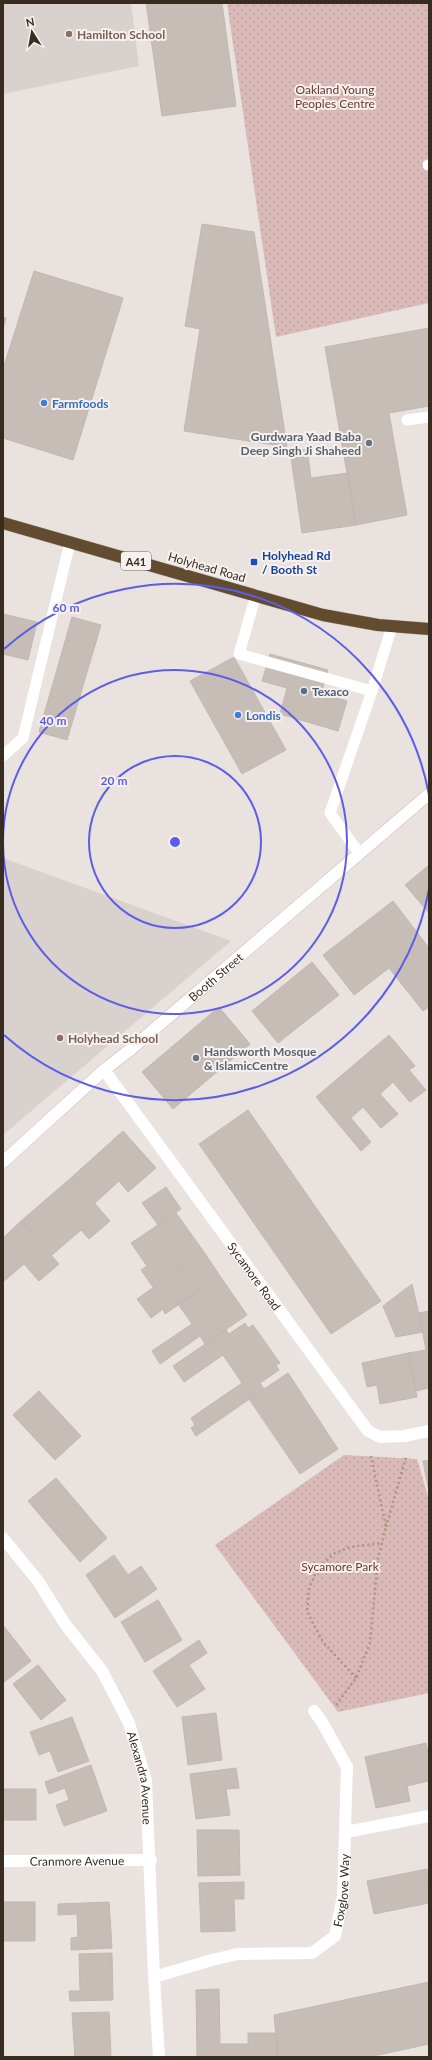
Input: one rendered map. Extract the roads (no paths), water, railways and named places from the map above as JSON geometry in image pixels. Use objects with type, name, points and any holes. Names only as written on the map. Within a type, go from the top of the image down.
[{"type":"highway","name":"Holyhead Road","points":[[3,523],[323,615],[392,626],[429,629]]},
{"type":"street","name":"Booth Street","points":[[3,1162],[104,1070],[131,1049],[429,794]]},
{"type":"street","name":"Sycamore Road","points":[[104,1070],[368,1431],[380,1438],[404,1436],[429,1431]]},
{"type":"street","name":"Alexandra Avenue","points":[[3,1538],[38,1581],[65,1624],[102,1671],[129,1723],[146,1782],[151,1860],[154,1977],[159,2057]]},
{"type":"street","name":"Foxglove Way","points":[[154,1977],[238,1954],[312,1953],[335,1936],[343,1896],[347,1767],[322,1722],[314,1711]]},
{"type":"street","points":[[346,1832],[429,1816]]},
{"type":"street","name":"Cranmore Avenue","points":[[3,1861],[151,1860]]},
{"type":"lane","points":[[408,420],[429,417]]},
{"type":"lane","points":[[3,756],[23,738],[70,542]]},
{"type":"lane","points":[[256,595],[240,654],[372,691]]},
{"type":"lane","points":[[358,854],[330,813],[372,691],[392,626]]},
{"type":"place","name":"Hamilton School","points":[[69,34]]},
{"type":"place","name":"Farmfoods","points":[[44,403]]},
{"type":"place","name":"Gurdwara Yaad Baba Deep Singh Ji Shaheed","points":[[369,443]]},
{"type":"place","name":"Holyhead Rd / Booth St","points":[[254,562]]},
{"type":"place","name":"Texaco","points":[[304,691]]},
{"type":"place","name":"Londis","points":[[238,715]]},
{"type":"place","name":"Holyhead School","points":[[60,1038]]},
{"type":"place","name":"Handsworth Mosque & IslamicCentre","points":[[196,1058]]},
{"type":"park label","name":"Oakland Young Peoples Centre","points":[[335,96]]},
{"type":"park label","name":"Sycamore Park","points":[[340,1566]]}]
